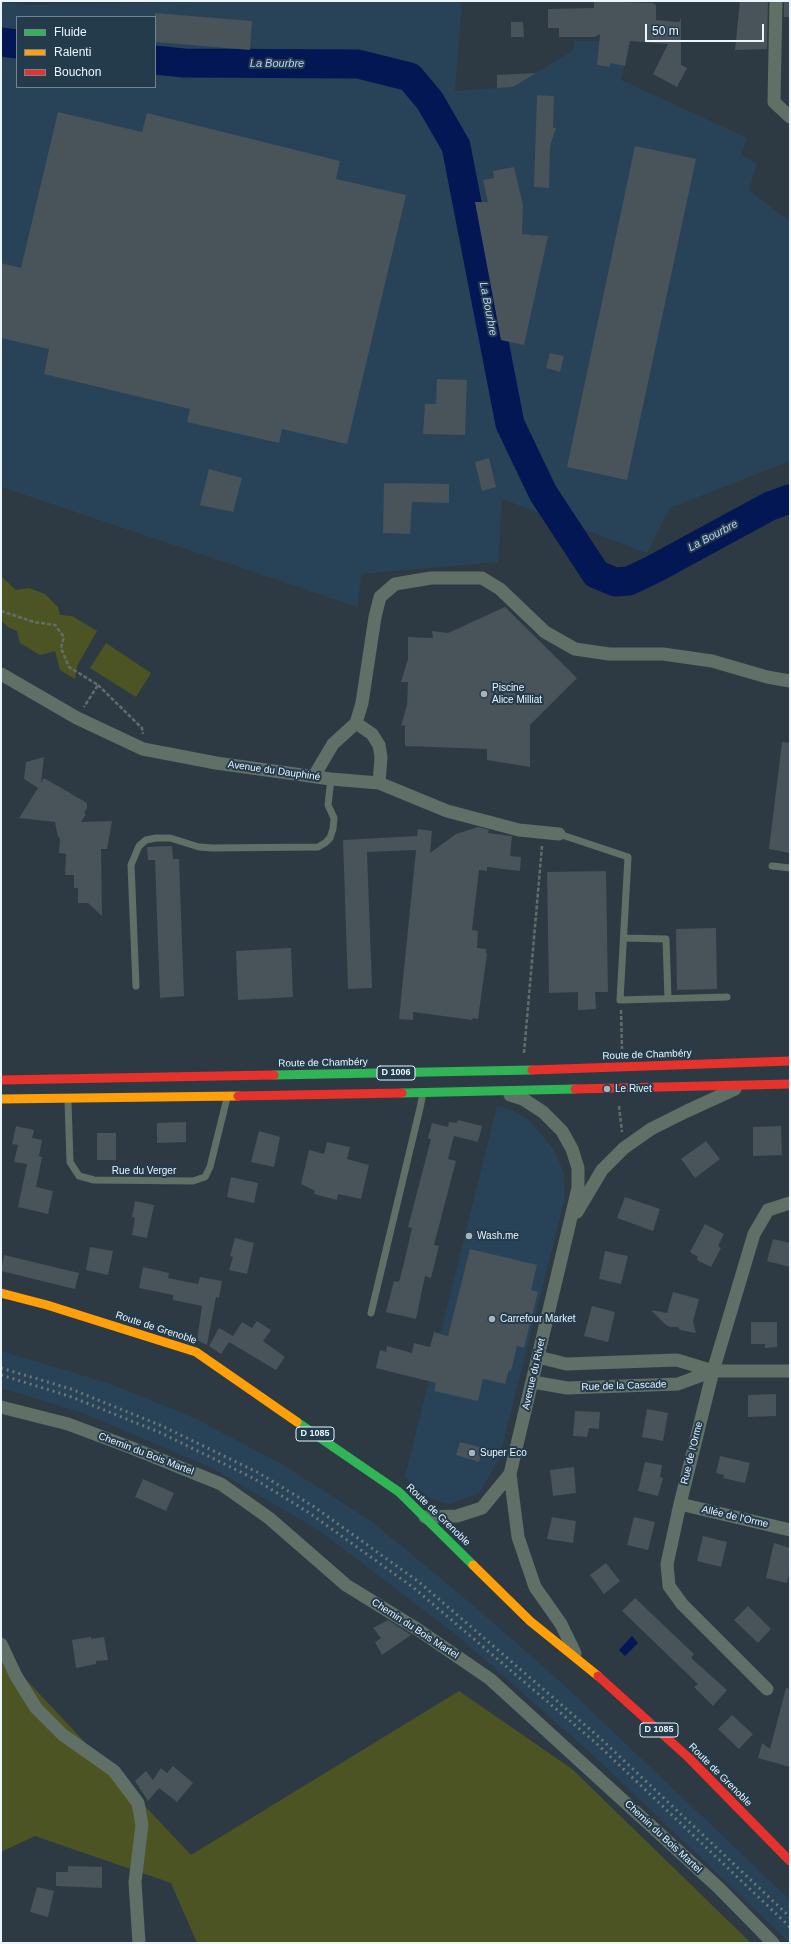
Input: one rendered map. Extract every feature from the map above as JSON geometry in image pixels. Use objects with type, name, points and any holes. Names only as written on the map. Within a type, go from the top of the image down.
[{"type":"main road","name":"Route de Chambéry","points":[[1,1080],[525,1070],[790,1061]]},
{"type":"main road","name":"D 1006","points":[[1,1099],[227,1097],[790,1084]]},
{"type":"main road","name":"Route de Grenoble","points":[[1,1293],[47,1305],[196,1352],[399,1492],[530,1621],[614,1689],[689,1758],[790,1861]]},
{"type":"street","points":[[776,1],[774,102],[790,117]]},
{"type":"street","points":[[314,776],[333,744],[356,723],[362,703],[374,624],[380,597],[396,584],[431,578],[482,578],[500,589],[545,632],[575,649],[609,654],[662,654],[712,661],[767,677],[790,681]]},
{"type":"street","name":"Avenue du Dauphiné","points":[[1,674],[77,718],[143,749],[216,763],[330,779],[379,783],[447,811],[519,830],[543,834],[559,834]]},
{"type":"street","points":[[356,723],[372,734],[379,745],[381,757],[379,783]]},
{"type":"street","name":"Avenue du Rivet","points":[[570,1226],[602,1170],[624,1148],[651,1130],[743,1085]]},
{"type":"street","name":"Avenue du Rivet","points":[[501,1091],[522,1099],[543,1112],[562,1131],[572,1149],[578,1168],[578,1188],[570,1226],[510,1474],[518,1537],[535,1587],[561,1624],[578,1660]]},
{"type":"street","name":"Rue de l'Orme","points":[[767,1689],[682,1604],[669,1586],[667,1564],[680,1504],[713,1371],[754,1234],[768,1210],[790,1203]]},
{"type":"street","name":"Rue de la Cascade","points":[[538,1357],[566,1364],[677,1360],[713,1371],[790,1370]]},
{"type":"street","name":"Rue de la Cascade","points":[[532,1382],[567,1388],[678,1384],[713,1371]]},
{"type":"street","name":"Chemin du Bois Martel","points":[[1,1407],[68,1424],[220,1484],[269,1518],[346,1585],[417,1629],[490,1679],[719,1888],[773,1943]]},
{"type":"street","name":"Avenue du Rivet","points":[[425,1517],[457,1516],[482,1508],[510,1474]]},
{"type":"street","name":"Allée de l'Orme","points":[[680,1504],[790,1530]]},
{"type":"street","points":[[1,1644],[16,1676],[36,1708],[62,1736],[114,1771],[138,1802],[142,1825],[135,1882],[139,1943]]},
{"type":"lane","points":[[136,986],[131,864],[140,846],[146,840],[170,838],[199,847],[213,848],[318,847],[330,838],[333,829],[334,818],[328,805],[330,779]]},
{"type":"lane","points":[[559,834],[628,857],[620,1000],[727,997]]},
{"type":"lane","points":[[772,866],[790,868]]},
{"type":"lane","points":[[624,938],[666,939],[668,999]]},
{"type":"lane","points":[[371,1313],[420,1108],[422,1093]]},
{"type":"lane","name":"Rue du Verger","points":[[68,1099],[70,1162],[79,1176],[94,1180],[193,1181],[205,1177],[210,1167],[227,1097]]},
{"type":"path","points":[[1,611],[34,622],[55,625],[64,637],[61,648],[69,668],[98,685],[142,728],[143,749]]},
{"type":"path","points":[[77,718],[98,685]]},
{"type":"path","points":[[529,1055],[524,1055],[543,834]]},
{"type":"path","points":[[620,1000],[622,1053]]},
{"type":"path","points":[[612,1106],[620,1106],[624,1148]]},
{"type":"shaded area","points":[[243,1],[462,1],[455,91],[513,87],[574,50],[574,41],[596,41],[613,44],[630,41],[621,80],[747,138],[741,155],[757,163],[749,190],[790,222],[790,461],[670,508],[647,553],[502,499],[498,562],[361,574],[358,607],[1,487],[1,2],[28,5]]},
{"type":"shaded area","points":[[497,1106],[511,1110],[529,1120],[555,1151],[564,1174],[565,1198],[499,1459],[479,1493],[450,1504],[429,1498],[405,1477]]},
{"type":"shaded area","points":[[1,1351],[108,1383],[194,1418],[285,1466],[372,1522],[473,1605],[565,1686],[790,1900],[790,1943],[594,1756],[459,1637],[320,1531],[212,1468],[83,1413],[1,1388]]},
{"type":"shaded area","points":[[632,1636],[638,1643],[625,1656],[619,1650]]},
{"type":"green space","points":[[1,576],[16,590],[29,588],[45,594],[58,607],[60,615],[72,616],[97,631],[77,666],[75,679],[60,670],[55,651],[40,655],[20,643],[17,631],[8,627],[1,620]]},
{"type":"green space","points":[[106,643],[151,673],[136,697],[90,668]]},
{"type":"green space","points":[[1,1653],[191,1855],[459,1691],[572,1769],[751,1943],[197,1943],[171,1883],[35,1836],[1,1852]]},
{"type":"building","points":[[594,1],[653,3],[656,5],[656,20],[679,22],[681,18],[681,65],[687,68],[677,87],[653,74],[668,44],[630,41],[625,66],[610,63],[610,67],[597,65],[600,34],[595,37],[559,37],[559,28],[548,28],[548,9],[594,8]]},
{"type":"building","points":[[740,1],[768,1],[767,49],[735,50]]},
{"type":"building","points":[[784,1],[790,1],[790,17],[784,17]]},
{"type":"building","points":[[155,13],[252,21],[250,50],[156,42]]},
{"type":"building","points":[[511,22],[523,22],[524,37],[511,37]]},
{"type":"building","points":[[536,73],[513,87],[497,88],[497,75]]},
{"type":"building","points":[[537,95],[554,96],[553,128],[556,128],[550,146],[549,188],[534,187]]},
{"type":"building","points":[[58,112],[142,132],[147,113],[340,161],[336,179],[406,195],[347,444],[282,429],[279,443],[187,422],[190,409],[44,374],[49,349],[1,338],[1,263],[21,268]]},
{"type":"building","points":[[635,146],[696,159],[627,480],[567,467]]},
{"type":"building","points":[[514,167],[523,205],[522,234],[532,235],[531,237],[533,235],[548,236],[524,345],[501,340],[475,202],[488,202],[483,180],[494,178],[493,171]]},
{"type":"building","points":[[550,353],[564,356],[560,372],[546,368]]},
{"type":"building","points":[[437,379],[467,380],[465,435],[423,434],[425,404],[436,404]]},
{"type":"building","points":[[489,458],[496,487],[482,491],[475,462]]},
{"type":"building","points":[[209,469],[242,478],[233,512],[200,505]]},
{"type":"building","points":[[384,483],[449,484],[449,503],[412,502],[410,534],[383,533]]},
{"type":"building","name":"Piscine Alice Milliat","points":[[505,607],[577,678],[530,725],[530,767],[487,760],[487,749],[405,746],[405,725],[401,726],[407,705],[408,682],[401,682],[408,659],[408,637],[433,638],[432,631],[448,633]]},
{"type":"building","points":[[782,742],[790,743],[790,853],[769,849]]},
{"type":"building","points":[[44,757],[41,783],[44,778],[87,803],[87,808],[84,813],[86,814],[81,822],[112,821],[107,849],[101,849],[102,916],[88,903],[78,903],[78,888],[74,888],[74,875],[65,875],[66,854],[59,853],[60,838],[58,837],[55,822],[19,818],[38,788],[24,779],[26,762]]},
{"type":"building","points":[[478,827],[489,830],[488,833],[512,836],[510,856],[521,857],[520,871],[487,867],[487,871],[479,870],[472,930],[478,931],[477,948],[486,949],[487,954],[478,1019],[473,1018],[472,1020],[413,1012],[413,1020],[399,1019],[416,850],[367,852],[372,988],[348,989],[343,840],[417,836],[418,829],[432,831],[430,853],[456,834]]},
{"type":"building","points":[[172,846],[173,859],[179,859],[184,996],[160,998],[155,860],[148,860],[147,847]]},
{"type":"building","points":[[606,871],[608,992],[595,992],[596,1009],[578,1010],[578,992],[549,993],[547,872]]},
{"type":"building","points":[[716,928],[717,989],[677,990],[676,929]]},
{"type":"building","points":[[291,948],[293,997],[238,1000],[236,951]]},
{"type":"building","points":[[458,1120],[482,1126],[478,1142],[454,1136],[448,1159],[456,1161],[434,1245],[439,1246],[431,1278],[425,1276],[416,1319],[386,1312],[394,1281],[399,1282],[404,1263],[412,1228],[408,1227],[431,1139],[428,1138],[432,1123],[448,1127],[449,1122],[457,1123]]},
{"type":"building","points":[[186,1122],[186,1142],[157,1143],[157,1123]]},
{"type":"building","points":[[16,1126],[34,1130],[32,1138],[42,1140],[39,1156],[42,1157],[36,1187],[53,1191],[48,1214],[18,1207],[27,1164],[14,1162],[18,1145],[12,1144]]},
{"type":"building","points":[[781,1126],[782,1155],[753,1156],[753,1127]]},
{"type":"building","points":[[259,1131],[280,1137],[274,1167],[251,1162]]},
{"type":"building","points":[[97,1133],[116,1133],[116,1160],[97,1160]]},
{"type":"building","points":[[706,1141],[720,1159],[695,1178],[681,1159]]},
{"type":"building","points":[[327,1142],[350,1147],[347,1159],[369,1165],[361,1199],[338,1194],[337,1200],[314,1194],[315,1191],[301,1184],[309,1150],[324,1154]]},
{"type":"building","points":[[231,1177],[258,1183],[254,1203],[227,1197]]},
{"type":"building","points":[[625,1197],[660,1209],[653,1231],[617,1218]]},
{"type":"building","points":[[135,1201],[154,1205],[147,1238],[132,1235],[135,1218],[132,1217]]},
{"type":"building","points":[[705,1224],[724,1234],[718,1246],[721,1248],[711,1267],[697,1260],[698,1257],[690,1252]]},
{"type":"building","points":[[235,1238],[254,1243],[247,1274],[229,1270],[233,1257],[230,1256]]},
{"type":"building","points":[[773,1239],[790,1243],[790,1267],[767,1261]]},
{"type":"building","points":[[90,1247],[113,1251],[108,1275],[86,1270]]},
{"type":"building","name":"Carrefour Market","points":[[470,1249],[537,1265],[531,1290],[538,1292],[524,1348],[517,1346],[511,1371],[509,1370],[505,1384],[483,1379],[478,1401],[434,1391],[436,1383],[376,1368],[380,1350],[386,1352],[387,1346],[412,1353],[414,1343],[430,1347],[434,1332],[448,1336]]},
{"type":"building","points":[[605,1251],[628,1256],[621,1284],[599,1279]]},
{"type":"building","points":[[4,1255],[79,1273],[75,1289],[1,1271]]},
{"type":"building","points":[[143,1267],[169,1273],[168,1278],[198,1284],[200,1277],[222,1281],[219,1298],[216,1297],[207,1345],[197,1340],[202,1306],[173,1300],[173,1295],[139,1288]]},
{"type":"building","points":[[673,1292],[699,1299],[693,1321],[696,1333],[680,1330],[678,1327],[670,1327],[666,1325],[651,1310],[667,1313]]},
{"type":"building","points":[[592,1306],[615,1312],[608,1342],[584,1336]]},
{"type":"building","points":[[257,1321],[271,1330],[263,1341],[285,1357],[276,1370],[229,1342],[242,1322],[252,1328]]},
{"type":"building","points":[[751,1322],[777,1322],[777,1347],[765,1348],[765,1344],[751,1344]]},
{"type":"building","points":[[219,1328],[233,1336],[221,1354],[209,1346]]},
{"type":"building","points":[[776,1394],[776,1416],[748,1417],[748,1395]]},
{"type":"building","points":[[647,1409],[668,1413],[663,1441],[642,1437]]},
{"type":"building","points":[[575,1411],[600,1412],[599,1429],[589,1428],[587,1437],[573,1436]]},
{"type":"building","points":[[460,1442],[483,1448],[479,1462],[456,1455]]},
{"type":"building","points":[[720,1456],[750,1463],[745,1483],[723,1478],[724,1475],[716,1473]]},
{"type":"building","points":[[645,1462],[662,1465],[660,1477],[663,1478],[658,1496],[638,1491]]},
{"type":"building","points":[[574,1467],[576,1493],[553,1496],[550,1470]]},
{"type":"building","points":[[143,1479],[174,1493],[166,1511],[135,1497]]},
{"type":"building","points":[[552,1517],[576,1521],[573,1543],[547,1539]]},
{"type":"building","points":[[634,1517],[655,1522],[648,1550],[627,1545]]},
{"type":"building","points":[[703,1536],[727,1542],[721,1567],[697,1561]]},
{"type":"building","points":[[774,1543],[790,1548],[790,1570],[787,1583],[766,1578]]},
{"type":"building","points":[[606,1563],[620,1581],[604,1594],[590,1575]]},
{"type":"building","points":[[635,1598],[694,1654],[691,1658],[727,1690],[713,1706],[694,1687],[698,1684],[622,1611]]},
{"type":"building","points":[[748,1606],[771,1629],[758,1643],[734,1620]]},
{"type":"building","points":[[388,1620],[411,1635],[382,1655],[375,1642],[381,1638],[373,1628]]},
{"type":"building","points":[[91,1637],[91,1639],[104,1637],[108,1660],[96,1661],[96,1664],[76,1668],[72,1640]]},
{"type":"building","points":[[786,1688],[790,1689],[790,1767],[758,1758],[762,1743],[770,1749]]},
{"type":"building","points":[[732,1715],[753,1734],[739,1749],[718,1729]]},
{"type":"building","points":[[173,1766],[193,1783],[177,1802],[159,1788],[148,1801],[135,1781],[146,1771],[153,1780],[161,1768],[167,1773]]},
{"type":"building","points":[[68,1866],[102,1867],[102,1888],[56,1886],[56,1872],[68,1872]]},
{"type":"building","points":[[37,1887],[54,1891],[48,1917],[30,1912]]},
{"type":"waterway","name":"La Bourbre","points":[[1,42],[16,44]]},
{"type":"waterway","name":"La Bourbre","points":[[156,60],[184,63],[358,64],[410,77],[430,101],[456,146],[510,424],[543,493],[596,574],[615,582],[629,581],[770,506],[790,499]]},
{"type":"railway","points":[[1,1368],[71,1389],[162,1426],[257,1472],[313,1506],[419,1582],[600,1738],[790,1917]]},
{"type":"railway","points":[[1,1375],[69,1396],[159,1432],[253,1478],[308,1512],[414,1588],[596,1743],[790,1927]]},
{"type":"traffic: fast","points":[[274,1075],[532,1070]]},
{"type":"traffic: fast","points":[[402,1093],[575,1089]]},
{"type":"traffic: fast","points":[[297,1422],[399,1492],[473,1565]]},
{"type":"traffic: slow","points":[[1,1099],[238,1096]]},
{"type":"traffic: slow","points":[[1,1293],[47,1305],[196,1352],[297,1422]]},
{"type":"traffic: slow","points":[[473,1565],[530,1621],[598,1676]]},
{"type":"traffic: jam","points":[[532,1070],[790,1061]]},
{"type":"traffic: jam","points":[[1,1080],[274,1075]]},
{"type":"traffic: jam","points":[[575,1089],[790,1084]]},
{"type":"traffic: jam","points":[[238,1096],[402,1093]]},
{"type":"traffic: jam","points":[[598,1676],[689,1758],[790,1861]]},
{"type":"place","name":"Piscine Alice Milliat","points":[[484,694]]},
{"type":"place","name":"Le Rivet","points":[[607,1089]]},
{"type":"place","name":"Wash.me","points":[[469,1236]]},
{"type":"place","name":"Carrefour Market","points":[[492,1319]]},
{"type":"place","name":"Super Eco","points":[[472,1453]]}]
